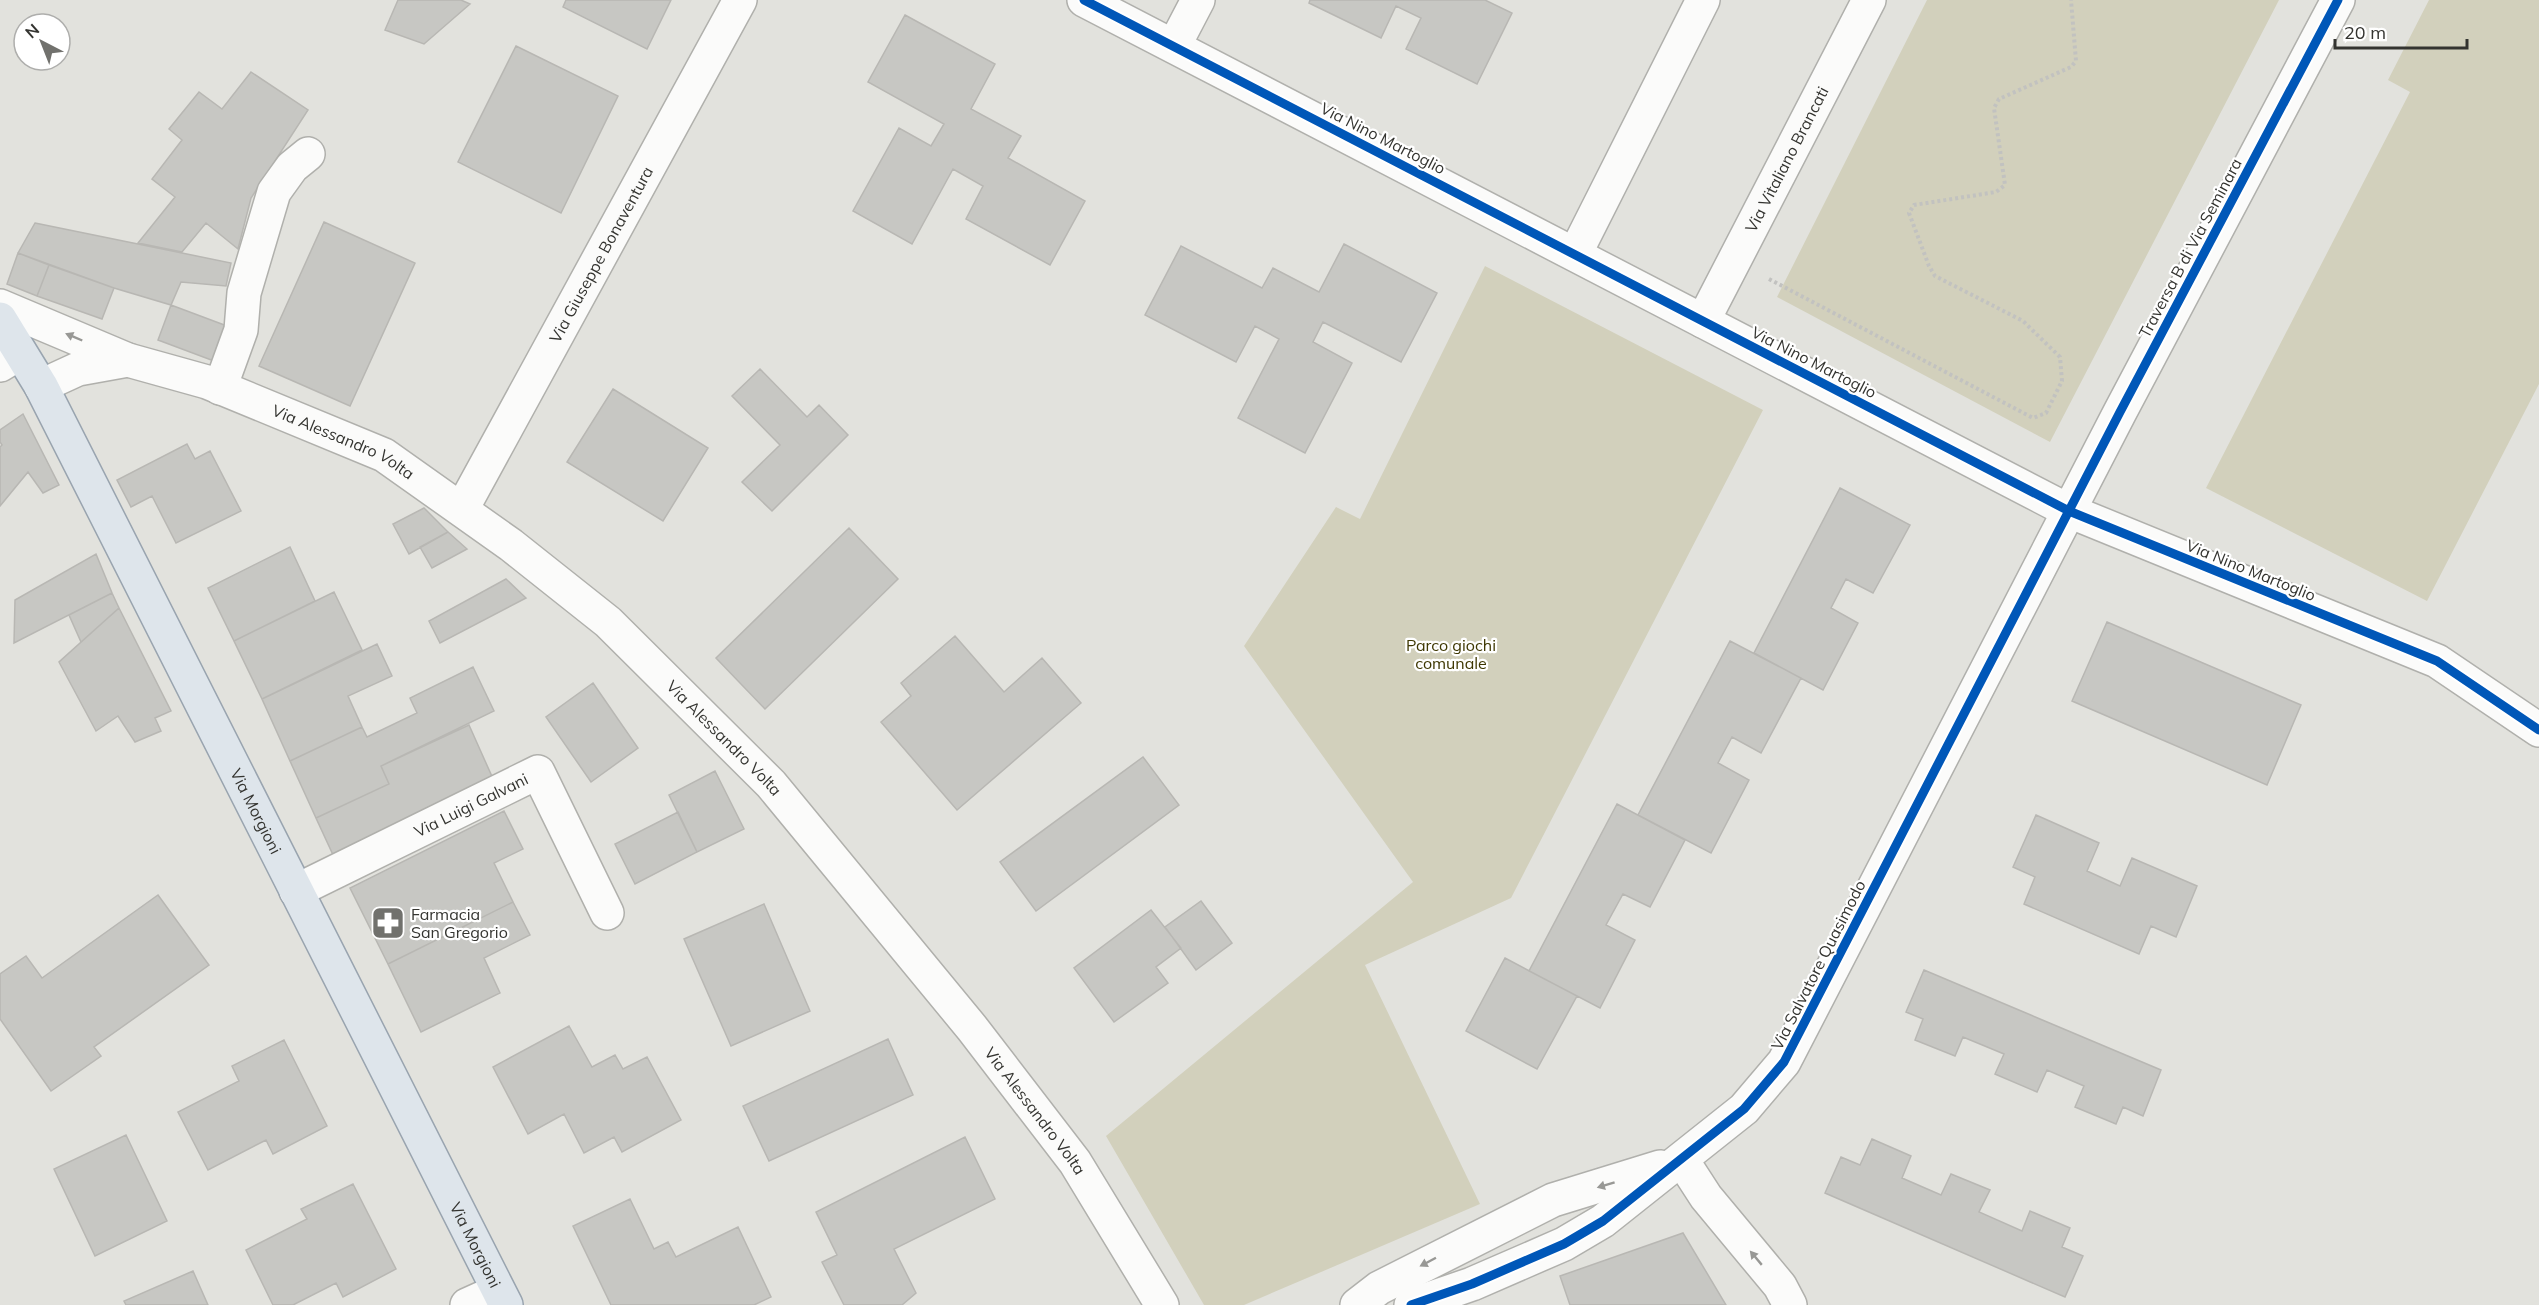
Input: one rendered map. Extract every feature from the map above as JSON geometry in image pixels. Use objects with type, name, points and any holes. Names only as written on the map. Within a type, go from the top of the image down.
[{"type":"main road","name":"Via Morgioni","points":[[0,319],[10,359],[41,386],[502,1298]]},
{"type":"street","name":"Via Giuseppe Bonaventura","points":[[462,509],[740,0]]},
{"type":"street","name":"Via Nino Martoglio","points":[[1084,0],[2069,511],[2437,661],[2539,730]]},
{"type":"street","points":[[1174,46],[1197,0]]},
{"type":"street","points":[[1575,254],[1703,0]]},
{"type":"street","name":"Via Vitaliano Brancati","points":[[1703,321],[1869,0]]},
{"type":"street","name":"Traversa B di Via Seminara","points":[[2069,511],[2338,0]]},
{"type":"street","points":[[220,388],[241,330],[244,294],[274,192],[292,167],[308,154]]},
{"type":"street","name":"Via Alessandro Volta","points":[[0,306],[128,360],[207,382],[384,455],[462,509],[608,622],[771,784],[972,1028],[1075,1162],[1162,1305]]},
{"type":"street","points":[[41,386],[78,369],[128,360]]},
{"type":"street","name":"Via Salvatore Quasimodo","points":[[1411,1305],[1472,1284],[1564,1244],[1603,1221],[1744,1109],[1784,1062],[2069,511]]},
{"type":"street","name":"Via Luigi Galvani","points":[[296,891],[538,772],[607,913]]},
{"type":"street","points":[[1682,1160],[1706,1197],[1785,1296],[1811,1305]]},
{"type":"street","name":"Via Salvatore Quasimodo","points":[[1358,1305],[1379,1288],[1553,1200],[1682,1160]]},
{"type":"street","points":[[467,1305],[502,1298]]},
{"type":"path","points":[[1734,261],[2033,418],[2046,413],[2062,381],[2060,357],[2023,321],[1935,276],[1909,213],[1914,205],[1996,192],[2005,185],[1994,108],[1999,99],[2071,67],[2076,61],[2071,0]]},
{"type":"green space","points":[[1927,0],[2279,0],[2050,442],[1777,297]]},
{"type":"green space","points":[[2429,0],[2539,0],[2539,384],[2427,601],[2206,488],[2410,92],[2388,80]]},
{"type":"green space","name":"Parco giochi comunale","points":[[1485,266],[1763,410],[1511,898],[1365,965],[1480,1204],[1244,1305],[1204,1305],[1106,1136],[1413,882],[1244,646],[1336,507],[1360,519]]},
{"type":"building","points":[[398,0],[461,0],[470,4],[424,44],[385,30]]},
{"type":"building","points":[[566,0],[671,0],[647,49],[563,7]]},
{"type":"building","points":[[1310,0],[1485,0],[1512,13],[1477,84],[1406,49],[1421,18],[1396,6],[1381,38],[1309,3]]},
{"type":"building","points":[[905,15],[995,64],[971,109],[1021,136],[1008,158],[1085,201],[1050,265],[966,219],[983,186],[953,169],[912,244],[853,211],[899,128],[931,146],[944,124],[868,82]]},
{"type":"building","points":[[516,46],[618,96],[561,213],[458,162]]},
{"type":"building","points":[[251,72],[308,110],[251,198],[238,249],[206,223],[182,252],[138,243],[175,197],[152,179],[182,140],[169,129],[199,92],[222,109]]},
{"type":"building","points":[[324,222],[415,263],[350,406],[259,366]]},
{"type":"building","points":[[35,223],[231,263],[226,286],[181,282],[171,305],[114,288],[18,253]]},
{"type":"building","points":[[1344,244],[1437,293],[1401,362],[1323,322],[1313,342],[1352,363],[1305,453],[1238,418],[1279,339],[1255,326],[1236,362],[1145,315],[1181,246],[1262,288],[1273,268],[1319,292]]},
{"type":"building","points":[[18,253],[49,265],[37,296],[7,284]]},
{"type":"building","points":[[49,265],[114,288],[102,319],[37,296]]},
{"type":"building","points":[[171,305],[227,326],[214,361],[158,340]]},
{"type":"building","points":[[760,369],[807,417],[819,405],[848,435],[772,511],[742,482],[780,445],[732,396]]},
{"type":"building","points":[[613,389],[708,448],[663,521],[567,462]]},
{"type":"building","points":[[23,414],[59,485],[43,493],[28,472],[0,506],[0,447],[2,445],[0,430]]},
{"type":"building","points":[[187,444],[195,459],[210,451],[241,511],[176,543],[152,496],[131,507],[117,480]]},
{"type":"building","points":[[1840,488],[1910,525],[1873,593],[1846,579],[1831,608],[1858,623],[1823,690],[1754,653]]},
{"type":"building","points":[[424,508],[448,532],[409,554],[393,524]]},
{"type":"building","points":[[849,528],[898,579],[765,709],[716,658]]},
{"type":"building","points":[[448,532],[467,549],[432,568],[420,547]]},
{"type":"building","points":[[290,547],[315,601],[234,641],[208,588]]},
{"type":"building","points":[[96,554],[112,593],[14,643],[15,600]]},
{"type":"building","points":[[506,579],[526,598],[440,643],[429,621]]},
{"type":"building","points":[[334,592],[362,650],[262,699],[234,641]]},
{"type":"building","points":[[112,593],[119,608],[81,642],[69,615]]},
{"type":"building","points":[[119,608],[171,711],[155,718],[161,731],[135,742],[118,716],[96,731],[59,662]]},
{"type":"building","points":[[2107,622],[2301,705],[2267,785],[2072,701]]},
{"type":"building","points":[[955,636],[1004,692],[1042,658],[1081,703],[957,810],[881,722],[911,696],[901,683]]},
{"type":"building","points":[[1730,641],[1801,678],[1761,753],[1732,737],[1718,763],[1749,780],[1711,853],[1638,815]]},
{"type":"building","points":[[377,644],[392,676],[348,696],[362,727],[290,761],[262,699]]},
{"type":"building","points":[[473,667],[494,711],[381,766],[389,784],[316,818],[290,761],[362,727],[367,737],[417,713],[410,698]]},
{"type":"building","points":[[593,683],[638,748],[591,782],[546,717]]},
{"type":"building","points":[[469,725],[494,781],[334,857],[316,818],[389,784],[381,766]]},
{"type":"building","points":[[1143,757],[1179,805],[1036,911],[1000,862]]},
{"type":"building","points":[[715,771],[744,829],[697,852],[669,795]]},
{"type":"building","points":[[1617,804],[1685,840],[1650,907],[1623,894],[1606,925],[1635,940],[1600,1008],[1529,971]]},
{"type":"building","points":[[504,811],[523,849],[494,863],[513,902],[388,964],[350,888]]},
{"type":"building","points":[[678,812],[697,852],[635,884],[615,844]]},
{"type":"building","points":[[2036,815],[2099,843],[2087,871],[2120,886],[2132,858],[2197,886],[2176,937],[2151,926],[2139,954],[2024,904],[2035,877],[2013,867]]},
{"type":"building","points":[[158,895],[209,965],[94,1047],[101,1056],[51,1091],[0,1019],[0,974],[26,956],[42,978]]},
{"type":"building","points":[[1201,901],[1232,943],[1196,970],[1165,927]]},
{"type":"building","points":[[513,902],[530,935],[484,958],[500,993],[421,1032],[388,964]]},
{"type":"building","points":[[764,904],[810,1011],[731,1046],[684,939]]},
{"type":"building","points":[[1151,910],[1181,948],[1156,967],[1168,983],[1114,1022],[1074,968]]},
{"type":"building","points":[[1505,958],[1577,996],[1537,1069],[1466,1031]]},
{"type":"building","points":[[1924,970],[2161,1070],[2143,1116],[2123,1107],[2116,1124],[2075,1107],[2084,1086],[2047,1070],[2037,1092],[1995,1074],[2004,1054],[1963,1037],[1955,1056],[1915,1040],[1923,1019],[1906,1012]]},
{"type":"building","points":[[569,1026],[592,1067],[615,1055],[623,1069],[647,1057],[681,1120],[622,1152],[614,1137],[584,1153],[564,1114],[528,1134],[493,1067]]},
{"type":"building","points":[[888,1039],[913,1095],[769,1161],[743,1106]]},
{"type":"building","points":[[284,1040],[327,1126],[273,1154],[266,1140],[208,1170],[178,1112],[239,1081],[232,1066]]},
{"type":"building","points":[[126,1135],[167,1221],[95,1256],[54,1169]]},
{"type":"building","points":[[965,1137],[995,1199],[894,1249],[916,1293],[902,1305],[844,1305],[822,1262],[837,1255],[816,1212]]},
{"type":"building","points":[[1872,1139],[1911,1156],[1902,1178],[1941,1195],[1951,1174],[1990,1190],[1979,1212],[2022,1231],[2030,1211],[2070,1228],[2062,1247],[2083,1256],[2065,1297],[1825,1193],[1841,1157],[1860,1165]]},
{"type":"building","points":[[353,1184],[396,1269],[343,1297],[336,1283],[293,1305],[273,1305],[246,1250],[307,1219],[301,1209]]},
{"type":"building","points":[[630,1199],[654,1249],[668,1242],[676,1257],[738,1227],[771,1297],[754,1305],[611,1305],[573,1226]]},
{"type":"building","points":[[1683,1233],[1726,1305],[1570,1305],[1560,1276]]},
{"type":"building","points":[[193,1271],[208,1305],[126,1305],[124,1301]]},
{"type":"cycle path","points":[[1084,0],[2069,511],[2437,661],[2539,730]]},
{"type":"cycle path","points":[[1411,1305],[1472,1284],[1564,1244],[1603,1221],[1744,1109],[1784,1062],[2120,412],[2338,0]]},
{"type":"place","name":"Farmacia San Gregorio","points":[[388,923]]}]
